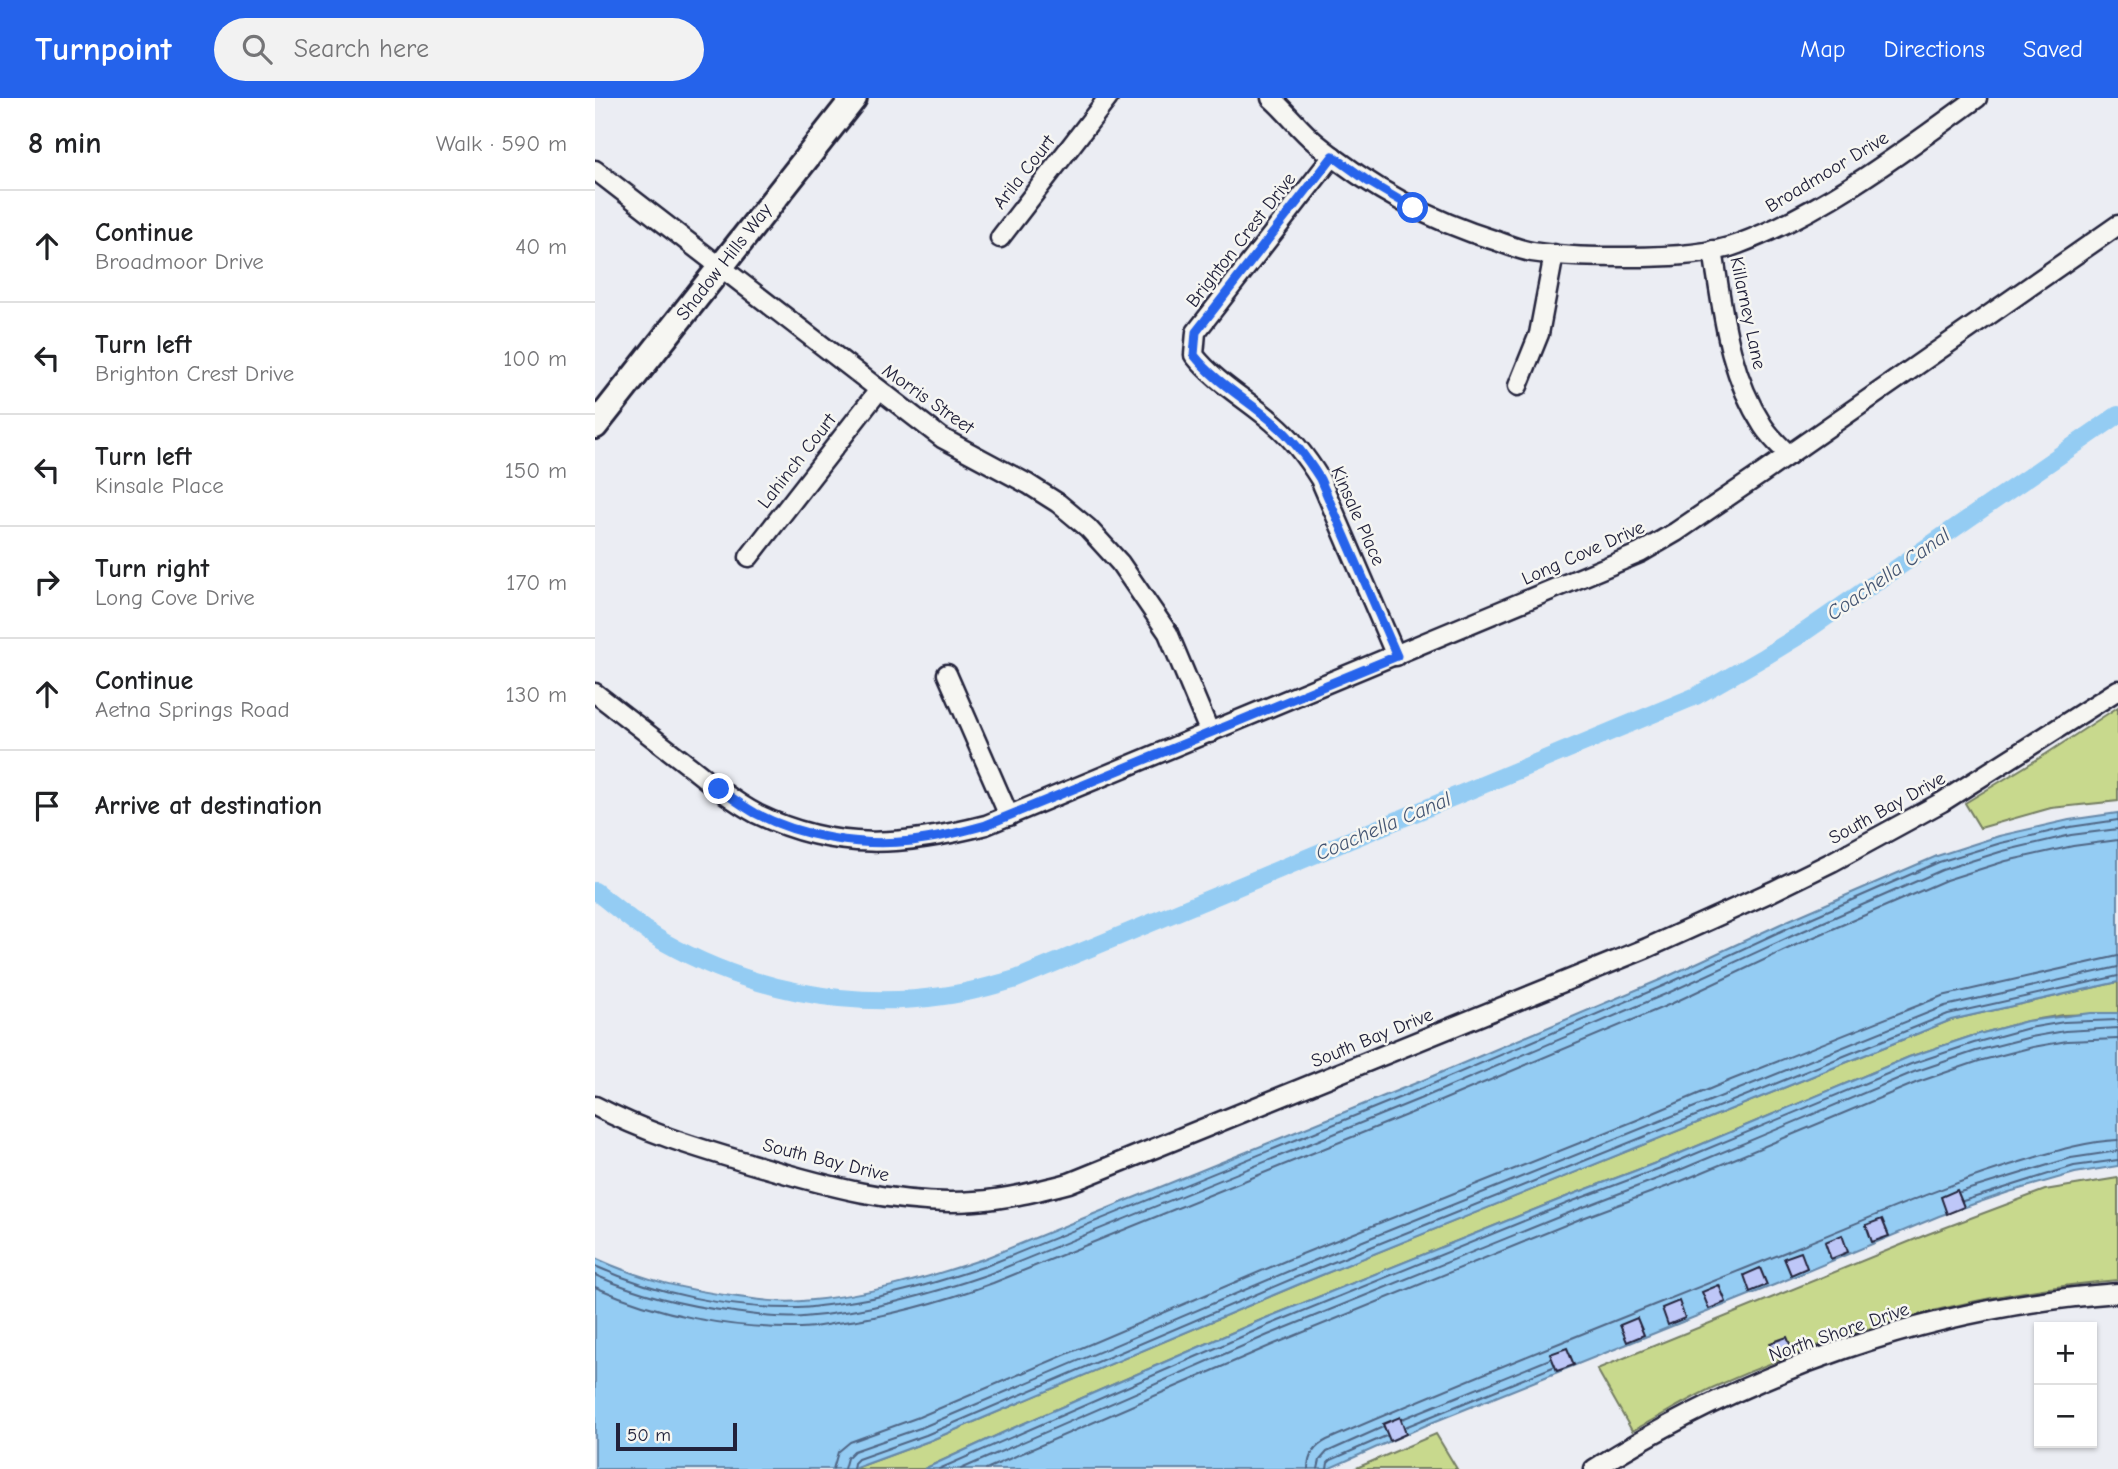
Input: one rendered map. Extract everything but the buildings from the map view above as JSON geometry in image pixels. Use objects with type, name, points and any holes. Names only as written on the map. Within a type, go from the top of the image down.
[{"type":"street","name":"Shadow Hills Way","points":[[595,426],[854,98]]},
{"type":"street","name":"Arila Court","points":[[1000,237],[1108,98]]},
{"type":"street","name":"Broadmoor Drive","points":[[1272,98],[1315,142],[1369,182],[1413,208],[1475,235],[1531,252],[1584,257],[1689,254],[1734,246],[1776,228],[1829,199],[1977,98]]},
{"type":"street","name":"Brighton Crest Drive","points":[[1194,355],[1196,332],[1333,156]]},
{"type":"street","name":"Morris Street","points":[[595,170],[942,438],[1028,484],[1058,503],[1088,528],[1120,563],[1168,633],[1210,733]]},
{"type":"street","name":"Long Cove Drive","points":[[595,692],[719,789],[755,813],[789,827],[828,838],[860,842],[910,842],[972,829],[1397,656],[1640,553],[1789,455],[2118,225]]},
{"type":"street","name":"Killarney Lane","points":[[1713,250],[1731,356],[1745,394],[1765,429],[1789,455]]},
{"type":"street","points":[[1518,386],[1539,334],[1554,254]]},
{"type":"street","name":"Kinsale Place","points":[[1194,355],[1206,370],[1289,436],[1306,457],[1320,479],[1397,656]]},
{"type":"street","name":"Lahinch Court","points":[[749,557],[879,390]]},
{"type":"street","points":[[947,674],[1009,816]]},
{"type":"street","name":"South Bay Drive","points":[[595,1106],[674,1141],[824,1185],[900,1199],[975,1201],[1010,1197],[1069,1183],[1647,948],[1773,891],[1942,802],[2118,690]]},
{"type":"street","name":"North Shore Drive","points":[[1594,1469],[1648,1436],[1704,1407],[1756,1383],[1832,1354],[1919,1326],[2052,1299],[2118,1293]]},
{"type":"green space","points":[[2118,707],[2118,801],[2051,808],[1980,828],[1965,803]]},
{"type":"green space","points":[[2118,982],[2118,1013],[2063,1015],[2027,1021],[1909,1057],[1669,1158],[1261,1320],[924,1469],[853,1469],[929,1441],[1302,1283],[1951,1020]]},
{"type":"green space","points":[[2118,1178],[2118,1280],[2013,1294],[1962,1304],[1860,1332],[1810,1348],[1712,1388],[1632,1431],[1597,1369],[1928,1234],[2045,1190]]},
{"type":"green space","points":[[1436,1434],[1457,1469],[1354,1469]]},
{"type":"water","points":[[2118,813],[2118,982],[1951,1020],[1302,1283],[929,1441],[853,1469],[595,1469],[595,1258],[648,1278],[683,1287],[778,1301],[849,1295],[939,1273],[983,1259],[1421,1081],[1662,979],[1937,856],[1999,836],[2069,820]]},
{"type":"water","points":[[2091,1013],[2118,1013],[2118,1166],[2075,1173],[1939,1216],[1431,1423],[1328,1469],[924,1469],[1261,1320],[1669,1158],[1909,1057],[2027,1021]]},
{"type":"waterway","name":"Coachella Canal","points":[[595,891],[646,931],[696,958],[729,972],[799,992],[871,1000],[907,1000],[962,993],[1016,979],[1696,696],[1800,635],[2118,415]]},
{"type":"route","points":[[719,789],[755,813],[789,827],[828,838],[871,843],[910,842],[945,836],[986,825],[1397,656],[1320,479],[1306,457],[1289,436],[1206,370],[1194,355],[1196,332],[1333,156],[1369,182],[1413,208]]}]
